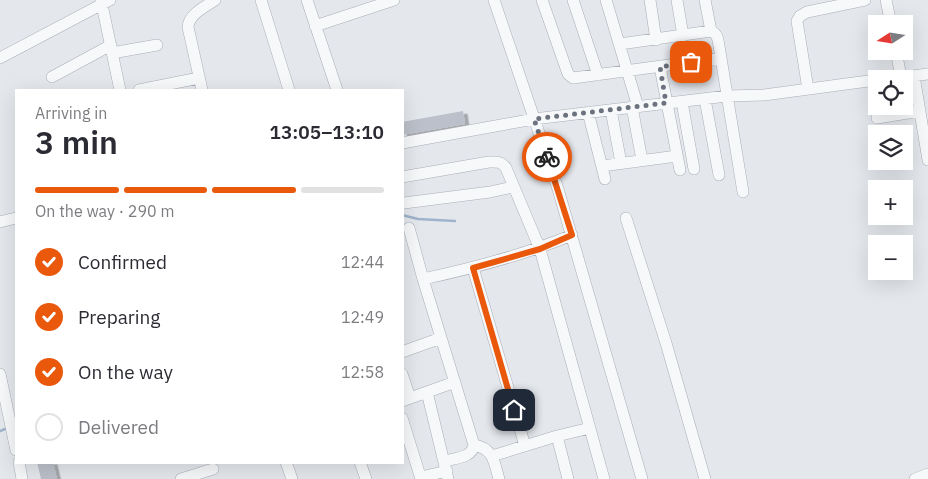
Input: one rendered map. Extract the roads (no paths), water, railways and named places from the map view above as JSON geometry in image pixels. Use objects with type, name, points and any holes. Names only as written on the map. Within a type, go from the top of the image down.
[{"type":"street","points":[[202,89],[188,27],[194,15],[214,0]]},
{"type":"street","points":[[262,0],[289,89]]},
{"type":"street","points":[[307,0],[334,89]]},
{"type":"street","points":[[315,26],[394,0]]},
{"type":"street","points":[[494,0],[572,235],[642,479]]},
{"type":"street","points":[[542,0],[570,77],[576,78],[628,72],[721,58]]},
{"type":"street","points":[[574,0],[598,75]]},
{"type":"street","points":[[606,0],[628,72],[642,160]]},
{"type":"street","points":[[650,0],[656,40]]},
{"type":"street","points":[[677,0],[683,36]]},
{"type":"street","points":[[706,0],[711,31],[717,36],[743,192]]},
{"type":"street","points":[[808,89],[797,21],[800,16],[807,12],[865,0]]},
{"type":"street","points":[[886,0],[889,15]]},
{"type":"street","points":[[0,58],[105,2],[111,49],[120,89]]},
{"type":"street","points":[[620,44],[711,31]]},
{"type":"street","points":[[52,77],[111,49],[157,45]]},
{"type":"street","points":[[660,67],[680,170]]},
{"type":"street","points":[[928,74],[914,76],[928,160]]},
{"type":"street","points":[[144,89],[199,78]]},
{"type":"street","points":[[404,143],[534,119],[727,96],[764,95],[868,81]]},
{"type":"street","points":[[706,99],[720,175]]},
{"type":"street","points":[[682,102],[694,169]]},
{"type":"street","points":[[611,110],[621,163]]},
{"type":"street","points":[[877,118],[920,110]]},
{"type":"street","points":[[588,112],[605,180]]},
{"type":"street","points":[[602,166],[677,156]]},
{"type":"street","points":[[404,177],[498,162],[502,163],[506,168],[540,249],[604,479]]},
{"type":"street","points":[[404,203],[490,192],[513,186]]},
{"type":"street","points":[[0,222],[15,218]]},
{"type":"street","points":[[626,218],[666,343],[705,479]]},
{"type":"street","points":[[404,424],[421,478],[446,470],[474,449],[409,228]]},
{"type":"street","points":[[423,279],[473,268],[540,249],[572,235]]},
{"type":"street","points":[[473,268],[525,446]]},
{"type":"street","points":[[404,351],[441,338]]},
{"type":"street","points":[[0,379],[13,415],[15,438]]},
{"type":"street","points":[[404,387],[406,400],[455,382]]},
{"type":"street","points":[[427,392],[446,470]]},
{"type":"street","points":[[492,456],[590,428]]},
{"type":"street","points":[[557,436],[568,479]]},
{"type":"street","points":[[474,445],[484,449],[492,456],[499,479]]},
{"type":"street","points":[[19,464],[22,479]]},
{"type":"street","points":[[287,464],[292,479]]},
{"type":"street","points":[[361,464],[366,479]]},
{"type":"street","points":[[182,479],[213,470]]},
{"type":"waterway","points":[[404,216],[418,219],[455,221]]},
{"type":"waterway","points":[[0,431],[5,429]]}]
